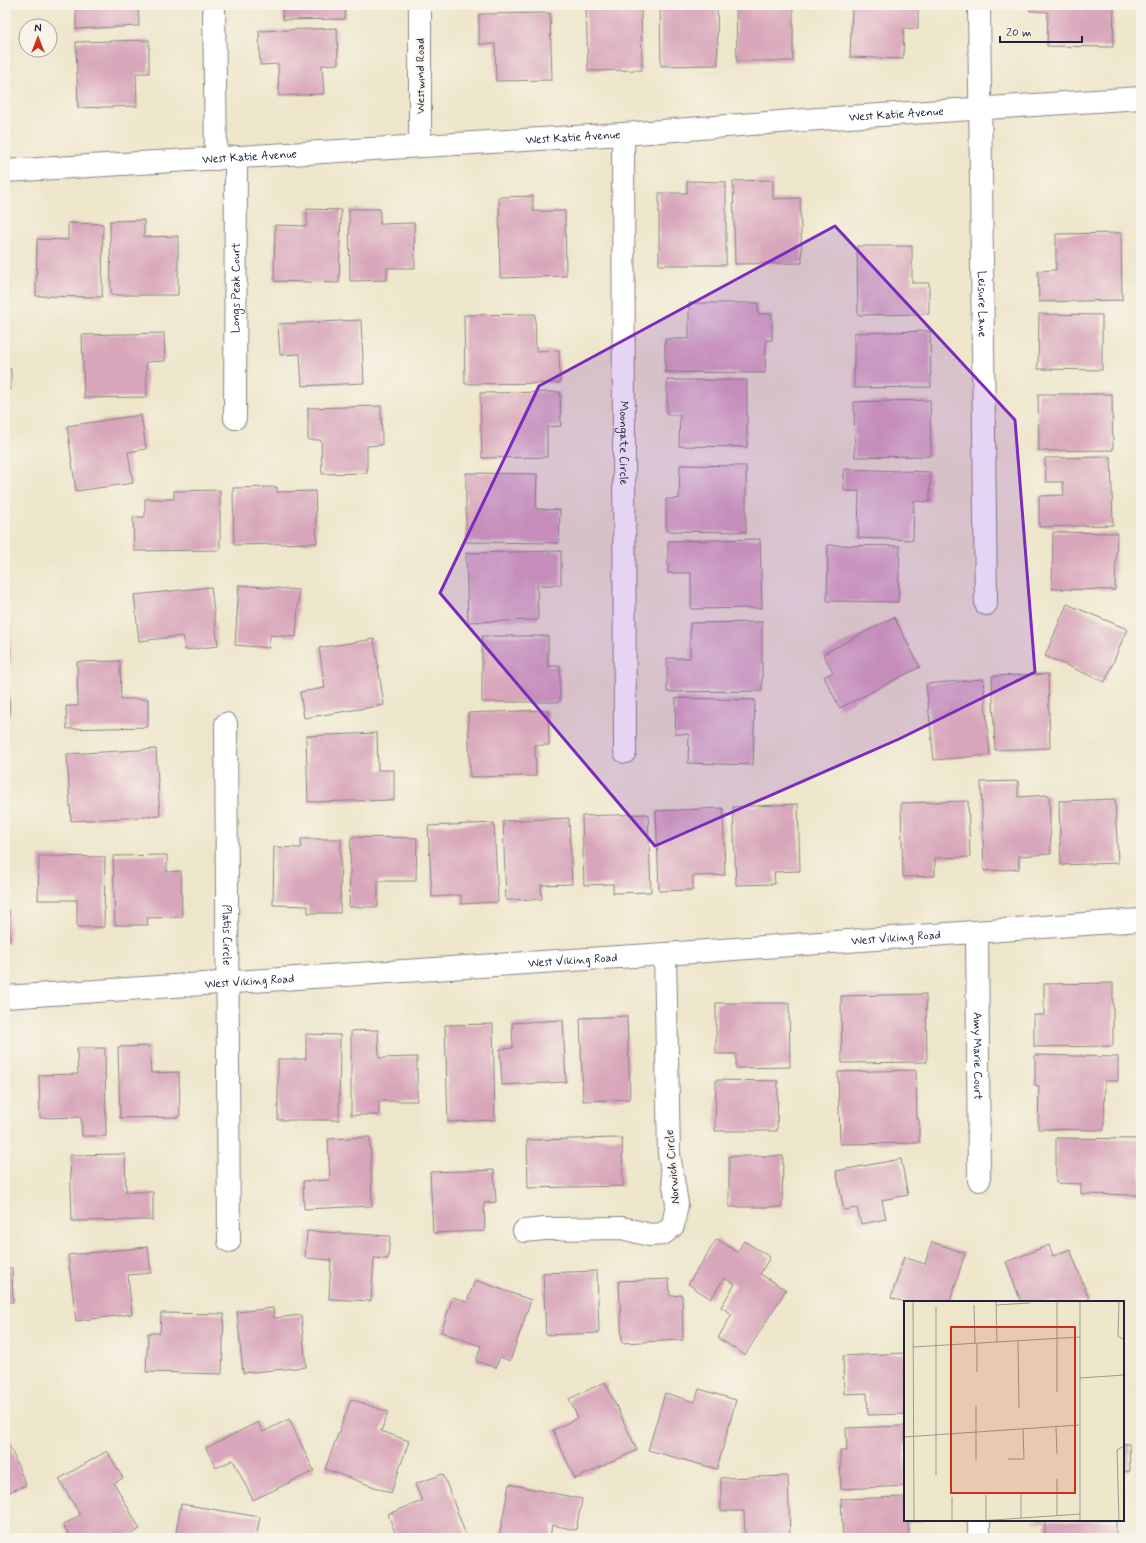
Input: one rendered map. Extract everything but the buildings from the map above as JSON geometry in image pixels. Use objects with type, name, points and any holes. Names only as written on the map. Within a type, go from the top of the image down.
[{"type":"street","name":"Longs Peak Court","points":[[214,5],[226,158],[235,418]]},
{"type":"street","name":"Westwind Road","points":[[420,5],[420,146]]},
{"type":"street","name":"Leisure Lane","points":[[979,5],[986,604]]},
{"type":"street","name":"West Katie Avenue","points":[[5,171],[623,134],[1141,98]]},
{"type":"street","name":"Moongate Circle","points":[[623,134],[625,752]]},
{"type":"street","name":"Platis Circle","points":[[226,724],[229,1241]]},
{"type":"street","name":"West Viking Road","points":[[5,997],[665,954],[1141,920]]},
{"type":"street","name":"Amy Marie Court","points":[[977,932],[979,1180]]},
{"type":"street","name":"Norwich Circle","points":[[524,1231],[545,1229],[622,1228],[650,1234],[663,1234],[673,1226],[678,1204],[669,1154],[665,954]]},
{"type":"street","points":[[979,1521],[979,1538]]},
{"type":"highlighted area","points":[[835,226],[1015,420],[1035,672],[899,739],[655,846],[440,593],[539,386]]}]
